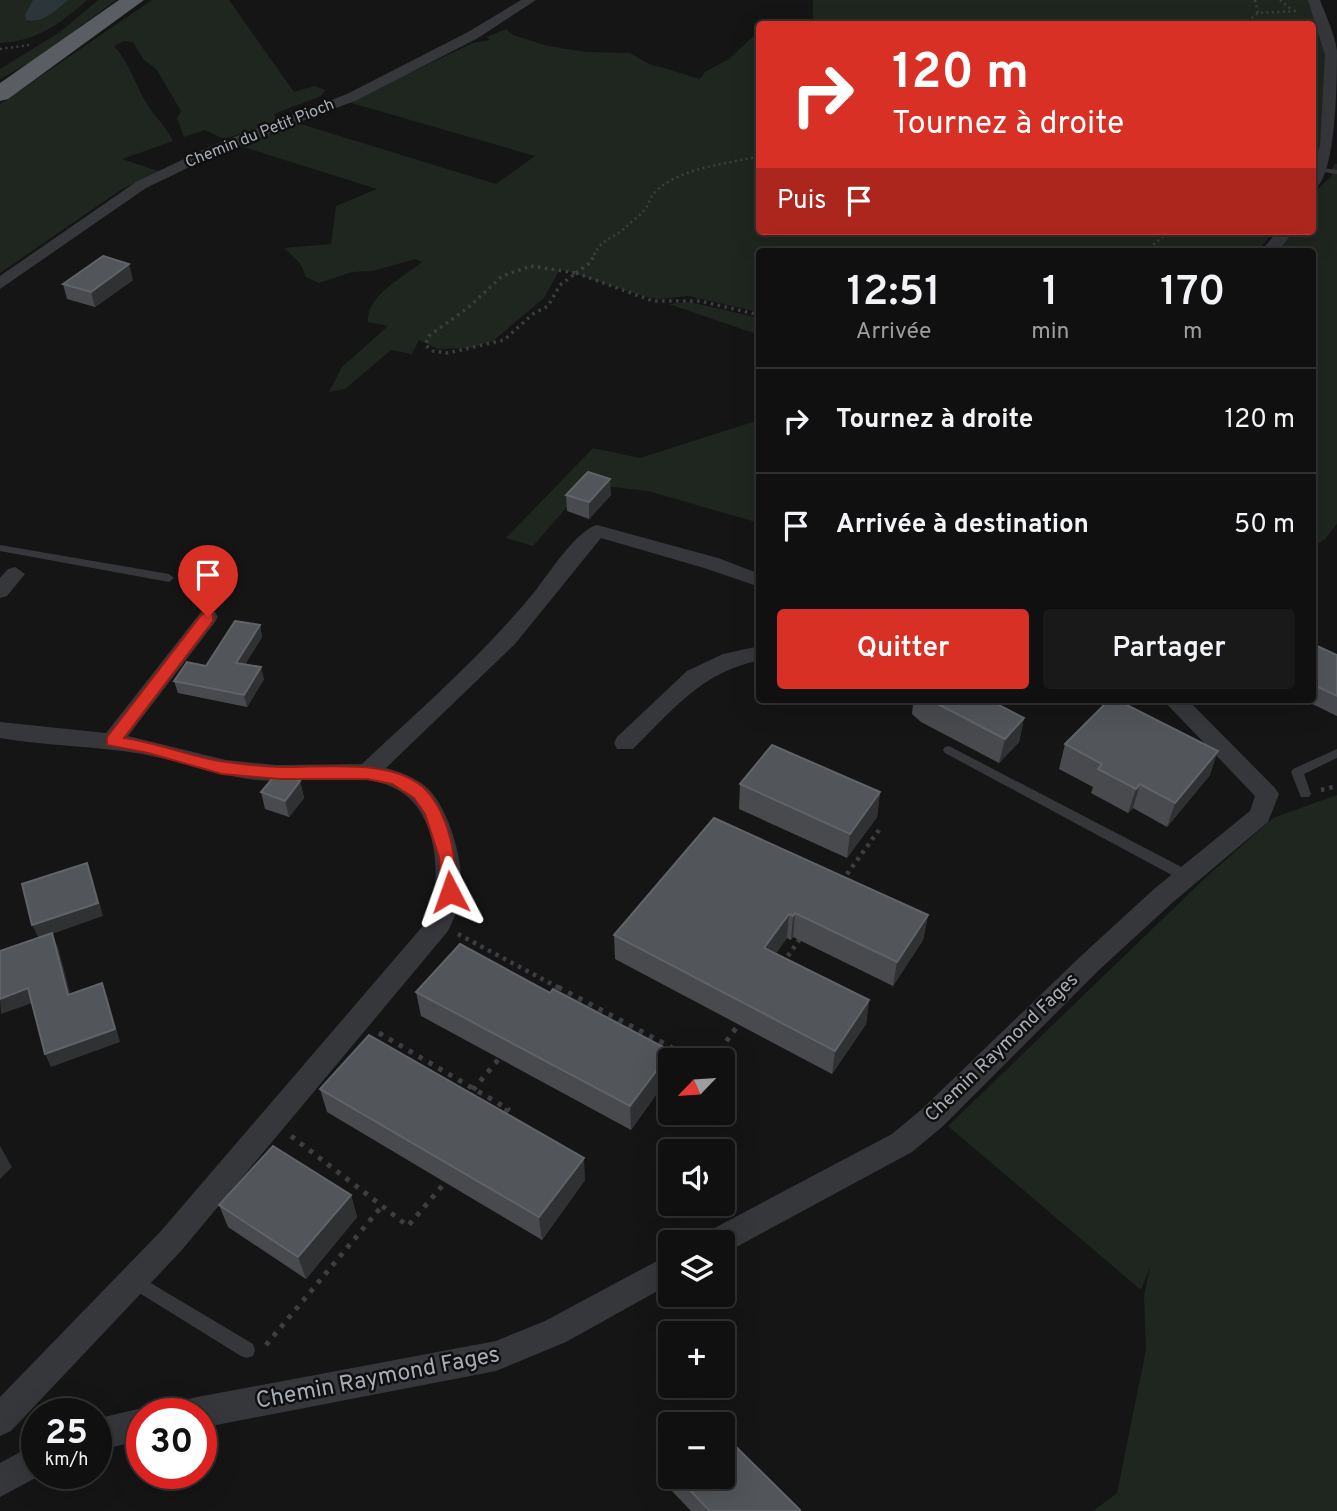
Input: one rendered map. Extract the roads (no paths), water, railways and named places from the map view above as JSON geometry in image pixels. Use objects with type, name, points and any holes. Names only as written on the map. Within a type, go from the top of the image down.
[{"type":"highway","points":[[0,94],[131,2]]},
{"type":"street","name":"Chemin du Petit Pioch","points":[[0,284],[141,185],[216,149],[352,97],[473,35],[530,0]]},
{"type":"street","points":[[1316,176],[1327,146],[1332,55],[1317,6]]},
{"type":"street","points":[[367,773],[508,639],[575,554],[597,531],[711,563],[756,580]]},
{"type":"street","points":[[0,592],[16,574]]},
{"type":"street","points":[[112,741],[208,617]]},
{"type":"street","points":[[625,743],[695,676],[731,659],[756,654]]},
{"type":"street","name":"Chemin Raymond Fages","points":[[735,1232],[902,1143],[932,1118],[1090,963],[1260,816],[1267,794],[1177,703]]},
{"type":"street","points":[[0,730],[39,738],[112,741],[148,747],[222,768],[280,773],[367,773],[397,779],[419,794],[433,812],[447,857],[450,892],[439,924],[171,1241],[0,1420]]},
{"type":"street","name":"Chemin Raymond Fages","points":[[217,1409],[432,1369],[468,1366],[510,1354],[658,1274]]},
{"type":"street","points":[[0,1481],[21,1469]]},
{"type":"lane","points":[[1319,169],[1337,172]]},
{"type":"lane","points":[[0,548],[169,578]]},
{"type":"lane","points":[[949,750],[1188,877]]},
{"type":"lane","points":[[1305,794],[1297,772],[1337,753]]},
{"type":"lane","points":[[134,1281],[252,1353]]}]
